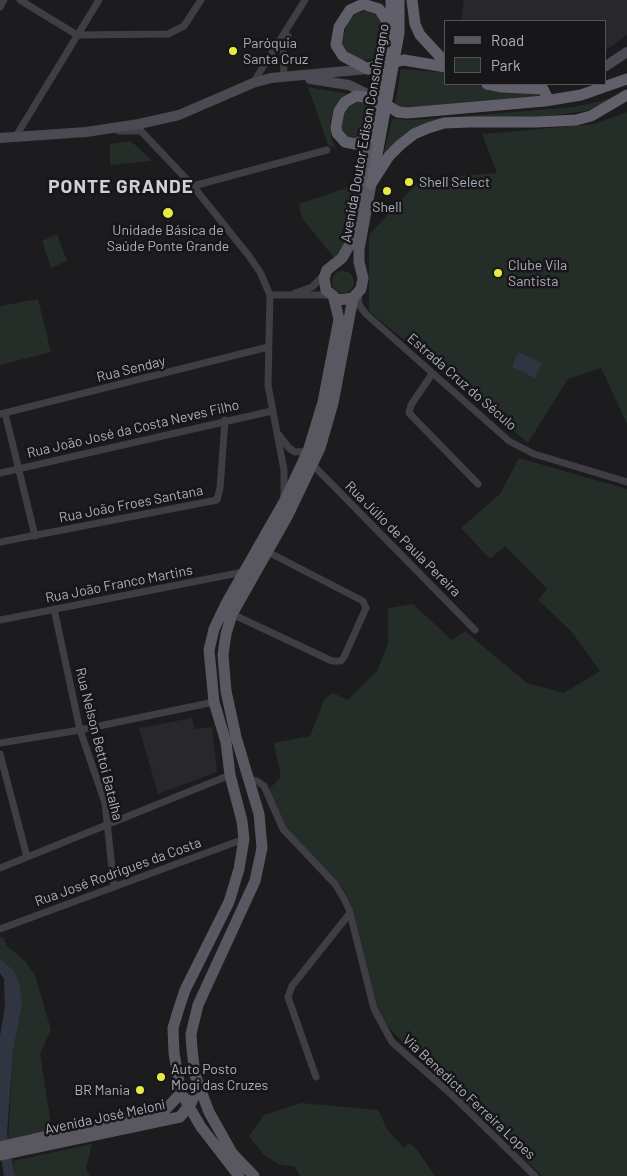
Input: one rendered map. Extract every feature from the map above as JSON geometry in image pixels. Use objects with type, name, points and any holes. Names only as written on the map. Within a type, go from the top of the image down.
[{"type":"highway","name":"Avenida Doutor Edison Consolmagno","points":[[370,139],[391,28],[390,0]]},
{"type":"highway","name":"Avenida Doutor Edison Consolmagno","points":[[371,184],[399,34],[399,0]]},
{"type":"highway","points":[[412,0],[414,24],[420,35],[444,63]]},
{"type":"highway","points":[[391,28],[380,9],[373,5],[357,5],[344,19],[336,36],[336,44],[343,56],[370,68],[404,60],[444,65]]},
{"type":"highway","points":[[607,80],[627,73]]},
{"type":"highway","points":[[370,139],[355,144],[345,142],[337,133],[336,119],[345,102],[356,96],[374,98],[398,112],[407,114],[545,101],[581,95],[627,79]]},
{"type":"highway","points":[[491,85],[502,88],[543,89],[547,96],[545,101]]},
{"type":"highway","points":[[371,184],[389,156],[400,145],[414,134],[428,128],[444,123],[560,122],[591,116],[610,107],[627,95]]},
{"type":"main road","points":[[607,65],[627,52]]},
{"type":"main road","points":[[0,138],[140,127],[179,115],[253,83],[284,76],[370,68]]},
{"type":"main road","points":[[284,76],[338,82],[357,88],[374,98]]},
{"type":"main road","points":[[610,107],[627,99]]},
{"type":"main road","name":"Avenida Doutor Edison Consolmagno","points":[[326,272],[342,258],[350,244],[370,139]]},
{"type":"main road","name":"Avenida Doutor Edison Consolmagno","points":[[254,1176],[232,1153],[209,1112],[199,1084],[192,1049],[193,1019],[198,1004],[255,882],[261,859],[262,835],[232,719],[224,671],[226,634],[232,614],[288,515],[313,465],[334,403],[348,319],[356,296],[363,284],[360,272],[359,249],[371,184]]},
{"type":"main road","name":"Avenida Doutor Edison Consolmagno","points":[[334,264],[346,262],[352,264],[360,272]]},
{"type":"main road","points":[[238,1176],[188,1108],[181,1093],[174,1053],[174,1028],[178,1011],[185,990],[229,902],[239,869],[244,839],[242,822],[230,775],[226,742],[214,702],[210,667],[211,643],[214,630],[243,572],[284,502],[308,451],[323,402],[339,319],[332,297],[324,284],[326,272]]},
{"type":"main road","name":"Avenida Doutor Edison Consolmagno","points":[[332,297],[345,301],[356,296]]},
{"type":"main road","points":[[188,1108],[199,1084]]},
{"type":"main road","name":"Avenida José Meloni","points":[[0,1155],[28,1145],[166,1109],[181,1093]]},
{"type":"main road","name":"Avenida José Meloni","points":[[0,1147],[28,1145],[180,1116],[188,1108]]},
{"type":"street","points":[[0,7],[4,0]]},
{"type":"street","points":[[20,0],[77,35],[168,34],[184,26],[201,0]]},
{"type":"street","points":[[16,136],[99,0]]},
{"type":"street","points":[[284,76],[283,49],[303,3]]},
{"type":"street","points":[[253,83],[303,3]]},
{"type":"street","points":[[140,127],[193,186],[249,256],[260,272],[270,296],[268,385],[284,470],[284,502]]},
{"type":"street","points":[[193,186],[327,150]]},
{"type":"street","name":"Avenida Doutor Edison Consolmagno","points":[[293,294],[312,287],[326,272]]},
{"type":"street","name":"Avenida Doutor Edison Consolmagno","points":[[270,296],[293,294],[332,297]]},
{"type":"street","name":"Estrada Cruz do Século","points":[[356,296],[359,305],[366,314],[432,374],[516,445],[534,454],[627,482]]},
{"type":"street","name":"Rua Senday","points":[[3,414],[268,347]]},
{"type":"street","points":[[432,374],[411,404],[409,413],[478,484]]},
{"type":"street","name":"Rua João José da Costa Neves Filho","points":[[0,473],[225,420],[272,411]]},
{"type":"street","points":[[3,414],[19,468],[35,536]]},
{"type":"street","name":"Rua João Froes Santana","points":[[0,542],[217,500],[220,488],[225,420]]},
{"type":"street","points":[[276,429],[289,448],[295,452],[308,451]]},
{"type":"street","name":"Rua Júlio de Paula Pereira","points":[[313,465],[475,630]]},
{"type":"street","points":[[232,614],[332,661],[341,661],[344,657],[366,608],[364,601],[266,551]]},
{"type":"street","name":"Rua João Franco Martins","points":[[0,620],[243,572]]},
{"type":"street","name":"Rua Nelson Bettoi Batalha","points":[[54,609],[80,730],[105,803],[114,888]]},
{"type":"street","points":[[0,743],[80,730],[214,702]]},
{"type":"street","points":[[0,754],[27,857]]},
{"type":"street","points":[[0,868],[230,775]]},
{"type":"street","name":"Via Benedicto Ferreira Lopes","points":[[249,780],[257,780],[264,786],[283,829],[335,884],[350,913],[374,1009],[392,1042],[450,1094],[535,1176]]},
{"type":"street","name":"Rua José Rodrigues da Costa","points":[[0,929],[244,839]]},
{"type":"street","points":[[316,1077],[288,997],[292,986],[350,913]]},
{"type":"shaded area","points":[[464,0],[627,0],[627,35],[607,49],[607,20],[461,20]]},
{"type":"shaded area","points":[[192,718],[195,729],[212,727],[217,772],[158,794],[139,728]]},
{"type":"green space","points":[[373,12],[381,22],[378,58],[355,61],[340,43],[349,21],[357,13]]},
{"type":"green space","points":[[401,69],[444,73],[444,85],[478,85],[494,90],[541,92],[540,99],[403,108],[395,105]]},
{"type":"green space","points":[[308,87],[349,94],[333,114],[330,122],[331,138],[336,149],[328,145]]},
{"type":"green space","points":[[627,95],[586,111],[548,116],[473,118],[408,132],[386,150],[383,156],[392,119],[415,120],[574,107]]},
{"type":"green space","points":[[357,100],[368,103],[365,121],[369,122],[367,134],[362,139],[351,141],[341,133],[340,120],[347,106]]},
{"type":"green space","name":"Clube Vila Santista","points":[[627,112],[627,424],[601,368],[568,379],[528,443],[369,311],[369,235],[419,181],[431,184],[461,176],[497,173],[482,134],[594,124]]},
{"type":"green space","points":[[131,141],[152,161],[110,165],[110,144]]},
{"type":"green space","points":[[355,185],[346,241],[335,259],[302,218],[299,204]]},
{"type":"green space","points":[[57,234],[67,261],[51,268],[42,241]]},
{"type":"green space","points":[[339,271],[347,271],[354,278],[354,286],[347,293],[339,293],[332,286],[332,278]]},
{"type":"green space","points":[[38,299],[51,352],[0,365],[0,306]]},
{"type":"green space","points":[[519,458],[627,489],[627,1176],[542,1176],[406,1046],[381,1019],[373,1000],[352,906],[342,887],[281,822],[269,789],[281,777],[274,743],[310,736],[325,698],[333,693],[348,700],[377,671],[388,644],[388,608],[413,604],[452,640],[465,631],[527,683],[564,693],[600,671],[571,631],[538,600],[547,589],[505,546],[490,559],[461,528],[500,494]]},
{"type":"green space","points":[[0,937],[3,937],[7,946],[25,961],[35,975],[51,1030],[40,1054],[52,1130],[8,1140],[13,1051],[22,1006],[0,959]]},
{"type":"green space","points":[[301,1103],[378,1110],[387,1129],[404,1148],[410,1143],[418,1151],[435,1176],[300,1176],[295,1167],[278,1164],[264,1155],[249,1136],[264,1115]]},
{"type":"green space","points":[[92,1144],[86,1169],[90,1176],[15,1176],[13,1161]]},
{"type":"water","points":[[518,352],[542,363],[535,378],[512,367]]},
{"type":"water","points":[[0,959],[14,971],[20,986],[22,1006],[13,1051],[7,1134],[15,1176],[4,1176],[0,1150],[0,1036],[5,1006],[4,979],[0,973]]},
{"type":"place","name":"Paróquia Santa Cruz","points":[[233,51]]},
{"type":"place","name":"Shell Select","points":[[409,182]]},
{"type":"place","name":"Shell","points":[[387,191]]},
{"type":"place","name":"Unidade Básica de Saúde Ponte Grande","points":[[168,213]]},
{"type":"place","name":"Clube Vila Santista","points":[[498,273]]},
{"type":"place","name":"Auto Posto Mogi das Cruzes","points":[[161,1077]]},
{"type":"place","name":"BR Mania","points":[[140,1090]]},
{"type":"district","name":"PONTE GRANDE","points":[[121,187]]}]
